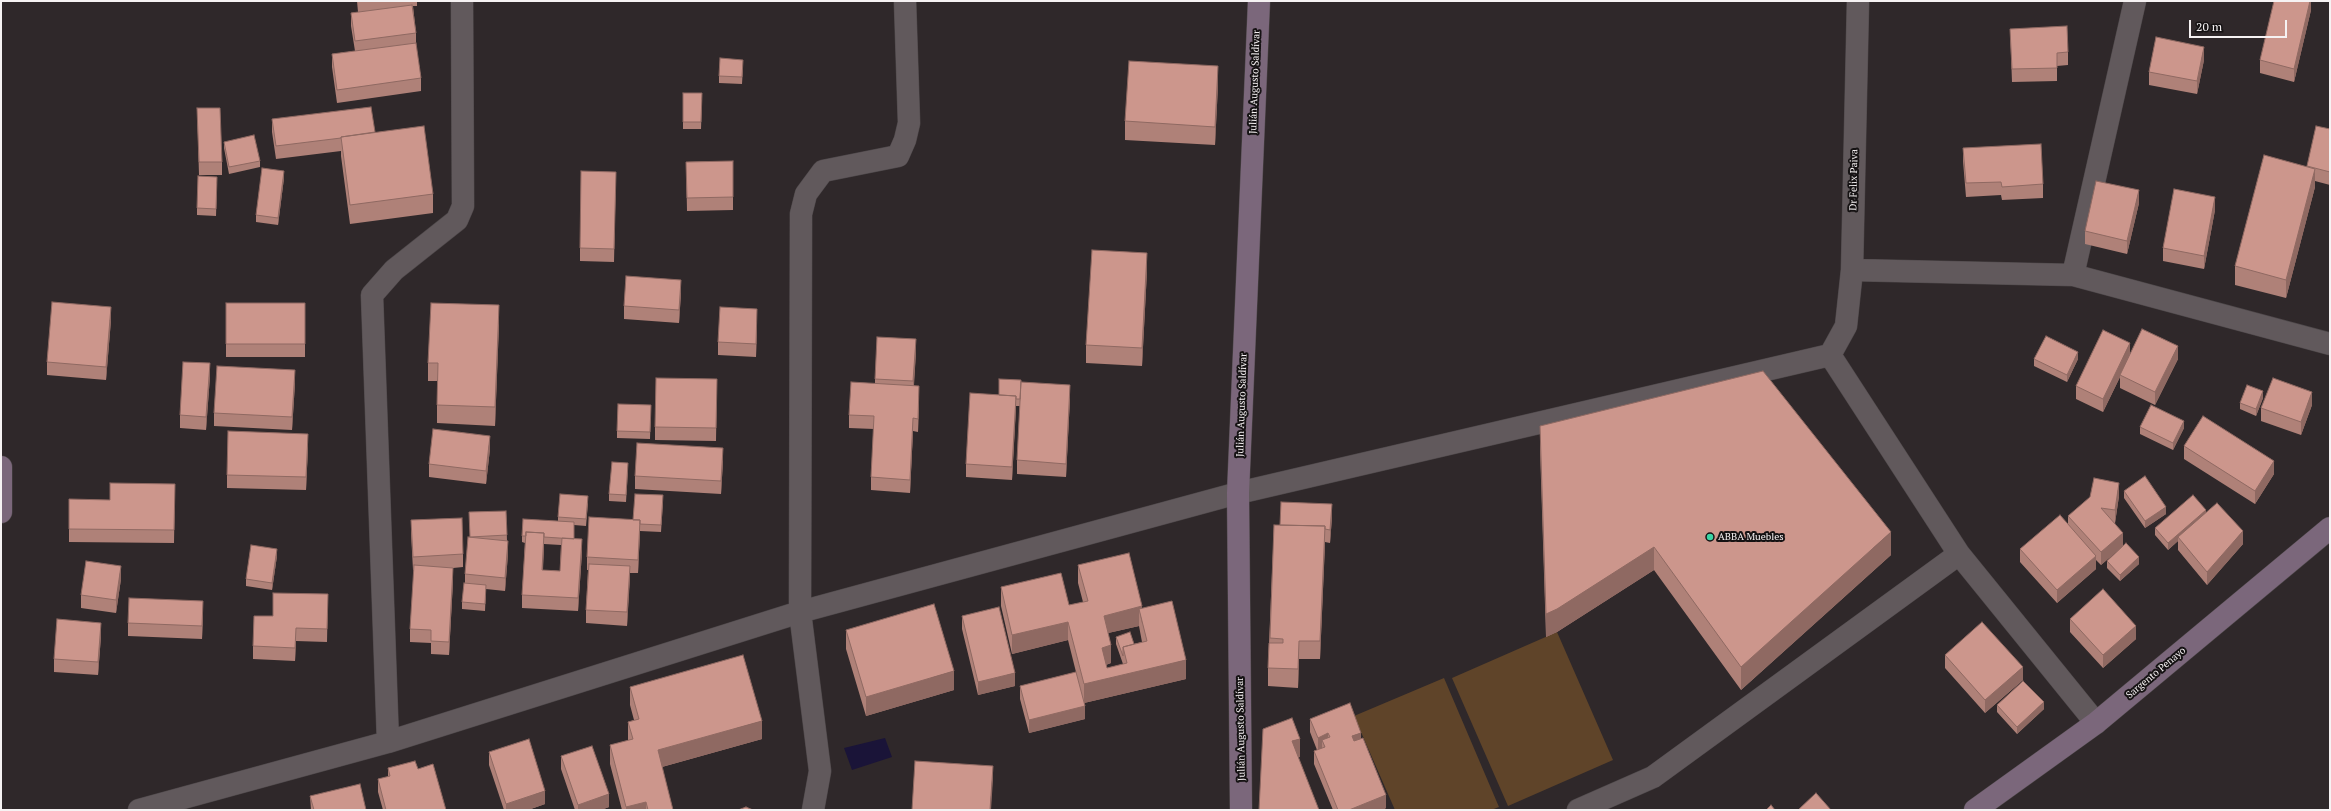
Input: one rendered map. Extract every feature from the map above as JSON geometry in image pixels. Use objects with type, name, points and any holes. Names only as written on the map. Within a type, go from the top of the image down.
[{"type":"street","points":[[388,742],[372,295],[394,270],[457,220],[463,206],[462,1]]},
{"type":"street","points":[[813,810],[820,771],[800,612],[801,214],[806,194],[823,171],[898,156],[905,140],[909,123],[905,1]]},
{"type":"street","name":"Julián Augusto Saldívar","points":[[1242,810],[1238,493],[1259,1]]},
{"type":"street","name":"Dr Felix Paiva","points":[[1830,355],[1846,326],[1852,270],[1858,1]]},
{"type":"street","points":[[2073,275],[2135,1]]},
{"type":"street","points":[[1852,270],[2073,275],[2330,344]]},
{"type":"street","points":[[139,810],[388,742],[800,612],[1238,493],[1830,355],[1959,554],[2096,723]]},
{"type":"street","points":[[1,467],[1,512]]},
{"type":"street","name":"Sargento Penayo","points":[[1976,810],[2096,723],[2330,528]]},
{"type":"street","points":[[1578,810],[1653,776],[1959,554]]},
{"type":"shaded area","points":[[1557,632],[1613,760],[1508,806],[1452,678]]},
{"type":"shaded area","points":[[1444,678],[1499,807],[1491,810],[1395,810],[1354,716]]},
{"type":"shaded area","points":[[885,738],[892,757],[852,770],[844,748]]},
{"type":"building","points":[[2274,1],[2310,1],[2294,69],[2260,60]]},
{"type":"building","points":[[412,5],[416,33],[355,41],[351,13]]},
{"type":"building","points":[[2067,26],[2068,52],[2057,53],[2057,68],[2012,69],[2010,29]]},
{"type":"building","points":[[2156,37],[2204,47],[2197,81],[2149,72]]},
{"type":"building","points":[[416,43],[421,78],[337,90],[332,54]]},
{"type":"building","points":[[720,58],[743,60],[742,77],[719,76]]},
{"type":"building","points":[[1129,61],[1218,66],[1215,127],[1125,121]]},
{"type":"building","points":[[683,93],[702,93],[701,122],[683,122]]},
{"type":"building","points":[[371,107],[375,132],[276,146],[272,119]]},
{"type":"building","points":[[197,108],[220,108],[222,162],[199,162]]},
{"type":"building","points":[[424,126],[433,194],[350,205],[341,137]]},
{"type":"building","points":[[2316,126],[2330,129],[2330,172],[2307,166]]},
{"type":"building","points":[[254,135],[260,161],[229,167],[224,142]]},
{"type":"building","points":[[2041,144],[2043,184],[2002,187],[2001,182],[1966,183],[1963,148]]},
{"type":"building","points":[[2264,155],[2315,169],[2286,280],[2235,266]]},
{"type":"building","points":[[733,161],[733,197],[687,198],[686,162]]},
{"type":"building","points":[[262,168],[284,171],[278,218],[256,215]]},
{"type":"building","points":[[581,171],[616,172],[614,249],[580,248]]},
{"type":"building","points":[[198,176],[217,177],[216,209],[197,208]]},
{"type":"building","points":[[2096,181],[2139,190],[2127,241],[2085,231]]},
{"type":"building","points":[[2174,189],[2215,197],[2204,256],[2163,248]]},
{"type":"building","points":[[1092,250],[1147,253],[1142,348],[1086,345]]},
{"type":"building","points":[[626,276],[681,280],[679,310],[624,306]]},
{"type":"building","points":[[52,302],[111,307],[106,367],[47,362]]},
{"type":"building","points":[[226,303],[305,303],[305,344],[226,344]]},
{"type":"building","points":[[431,303],[499,305],[495,407],[437,405],[438,363],[428,363]]},
{"type":"building","points":[[720,307],[757,309],[756,344],[718,342]]},
{"type":"building","points":[[2142,329],[2178,346],[2155,392],[2120,375]]},
{"type":"building","points":[[2103,330],[2130,343],[2103,399],[2076,386]]},
{"type":"building","points":[[2046,336],[2078,352],[2067,375],[2034,359]]},
{"type":"building","points":[[877,337],[916,339],[913,381],[875,379]]},
{"type":"building","points":[[183,362],[210,363],[206,417],[180,415]]},
{"type":"building","points":[[217,366],[295,370],[292,417],[214,413]]},
{"type":"building","name":"ABBA Muebles","points":[[1763,371],[1891,532],[1741,667],[1654,547],[1557,609],[1546,614],[1540,426]]},
{"type":"building","points":[[656,378],[717,379],[716,428],[655,427]]},
{"type":"building","points":[[2273,378],[2312,392],[2301,422],[2261,408]]},
{"type":"building","points":[[999,379],[1021,380],[1020,399],[1016,399],[1016,396],[999,395]]},
{"type":"building","points":[[851,382],[919,386],[918,419],[913,418],[910,480],[871,477],[874,416],[849,415]]},
{"type":"building","points":[[1021,382],[1070,385],[1066,464],[1017,460]]},
{"type":"building","points":[[2247,385],[2263,391],[2256,409],[2240,403]]},
{"type":"building","points":[[970,393],[1016,396],[1012,467],[966,464]]},
{"type":"building","points":[[618,404],[651,405],[650,432],[617,431]]},
{"type":"building","points":[[2151,405],[2184,421],[2173,443],[2140,427]]},
{"type":"building","points":[[2203,416],[2274,461],[2255,491],[2184,446]]},
{"type":"building","points":[[433,429],[490,436],[486,471],[429,464]]},
{"type":"building","points":[[228,431],[308,434],[306,477],[227,475]]},
{"type":"building","points":[[637,443],[723,448],[721,481],[635,476]]},
{"type":"building","points":[[612,462],[628,463],[626,495],[609,494]]},
{"type":"building","points":[[2145,476],[2166,507],[2145,521],[2124,491]]},
{"type":"building","points":[[2094,478],[2119,483],[2115,510],[2101,508],[2123,533],[2101,552],[2068,516],[2090,497]]},
{"type":"building","points":[[110,483],[175,484],[174,530],[69,529],[69,499],[110,500]]},
{"type":"building","points":[[560,494],[588,496],[586,519],[558,517]]},
{"type":"building","points":[[635,494],[663,495],[661,525],[640,524],[640,520],[633,520]]},
{"type":"building","points":[[2193,495],[2206,510],[2168,543],[2155,528]]},
{"type":"building","points":[[1281,502],[1332,504],[1330,530],[1325,529],[1325,526],[1280,525]]},
{"type":"building","points":[[2217,503],[2243,531],[2207,572],[2178,537]]},
{"type":"building","points":[[506,511],[507,535],[470,537],[469,512]]},
{"type":"building","points":[[2060,515],[2096,556],[2057,590],[2020,549]]},
{"type":"building","points":[[589,517],[640,520],[638,560],[587,557]]},
{"type":"building","points":[[462,518],[463,554],[413,557],[411,520]]},
{"type":"building","points":[[523,519],[574,522],[574,539],[544,537],[544,533],[526,532],[526,536],[522,536]]},
{"type":"building","points":[[1274,525],[1325,526],[1320,641],[1299,641],[1298,669],[1268,668],[1269,643],[1283,643],[1283,639],[1270,638]]},
{"type":"building","points":[[526,532],[544,533],[542,570],[560,571],[562,538],[582,539],[578,598],[522,595]]},
{"type":"building","points":[[468,537],[508,541],[505,578],[465,574]]},
{"type":"building","points":[[2126,543],[2139,557],[2120,575],[2107,561]]},
{"type":"building","points":[[251,545],[277,549],[272,583],[246,579]]},
{"type":"building","points":[[1129,553],[1142,606],[1104,616],[1111,645],[1102,648],[1107,668],[1127,663],[1123,647],[1147,641],[1139,609],[1172,601],[1186,660],[1084,684],[1068,622],[1012,635],[1001,587],[1061,573],[1069,605],[1088,601],[1078,565]]},
{"type":"building","points":[[86,561],[121,566],[116,600],[81,595]]},
{"type":"building","points":[[589,564],[630,566],[627,612],[586,610]]},
{"type":"building","points":[[414,565],[453,568],[449,642],[431,641],[431,630],[410,629]]},
{"type":"building","points":[[464,583],[486,585],[485,604],[462,602]]},
{"type":"building","points":[[2103,589],[2136,626],[2103,655],[2070,619]]},
{"type":"building","points":[[273,593],[328,594],[327,629],[296,628],[295,648],[253,646],[254,616],[273,616]]},
{"type":"building","points":[[129,598],[203,601],[202,626],[128,623]]},
{"type":"building","points":[[934,604],[954,671],[866,697],[846,630]]},
{"type":"building","points":[[999,607],[1015,673],[978,682],[962,616]]},
{"type":"building","points":[[57,619],[101,623],[98,662],[54,659]]},
{"type":"building","points":[[1982,622],[2023,667],[1985,700],[1945,655]]},
{"type":"building","points":[[1130,632],[1134,644],[1123,647],[1123,656],[1116,637]]},
{"type":"building","points":[[743,655],[762,721],[658,750],[673,810],[648,810],[646,802],[626,807],[610,745],[633,739],[628,722],[639,719],[630,687]]},
{"type":"building","points":[[1076,672],[1085,706],[1029,720],[1020,686]]},
{"type":"building","points":[[2023,681],[2044,702],[2017,727],[1997,705]]},
{"type":"building","points":[[1350,703],[1361,733],[1352,736],[1354,741],[1363,738],[1386,795],[1349,810],[1338,810],[1314,751],[1325,747],[1322,740],[1330,737],[1328,733],[1318,738],[1310,719]]},
{"type":"building","points":[[1292,718],[1300,739],[1292,741],[1319,810],[1259,810],[1263,729]]},
{"type":"building","points":[[529,739],[545,791],[506,804],[489,752]]},
{"type":"building","points":[[592,746],[609,794],[578,805],[561,756]]},
{"type":"building","points":[[415,761],[418,769],[433,764],[446,810],[386,810],[378,779],[390,776],[388,768]]},
{"type":"building","points":[[915,761],[993,766],[990,810],[912,810]]},
{"type":"building","points":[[360,784],[366,810],[314,810],[310,796]]},
{"type":"building","points":[[1816,793],[1831,810],[1798,810]]},
{"type":"building","points":[[1771,805],[1775,810],[1766,810]]},
{"type":"building","points":[[746,807],[753,810],[738,810]]},
{"type":"place","name":"ABBA Muebles","points":[[1710,537]]}]
